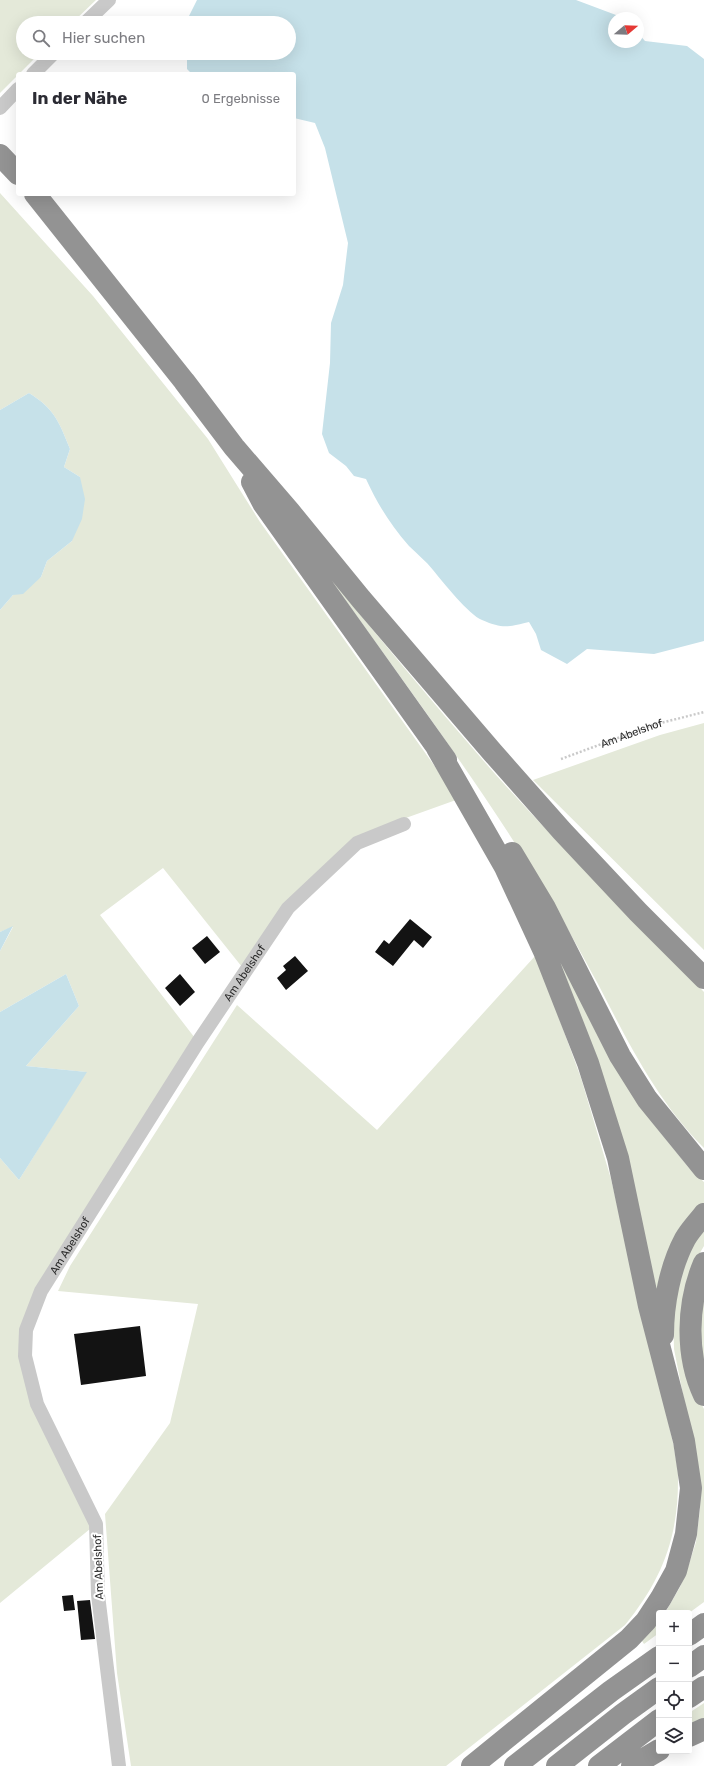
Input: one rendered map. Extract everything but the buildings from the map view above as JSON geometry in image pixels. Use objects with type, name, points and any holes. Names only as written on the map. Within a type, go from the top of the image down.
[{"type":"highway","points":[[0,155],[16,172]]},
{"type":"highway","points":[[37,196],[184,381],[234,447],[290,512],[371,611],[522,786],[632,906],[704,978]]},
{"type":"highway","points":[[234,447],[263,503],[362,640],[437,748],[471,792],[502,836],[545,908],[620,1056],[643,1093],[700,1164]]},
{"type":"highway","points":[[437,748],[505,867],[544,951],[588,1063],[618,1158],[649,1306],[684,1441],[691,1488],[686,1534],[676,1571],[662,1598],[646,1621],[629,1639],[472,1766]]},
{"type":"highway","points":[[668,1379],[663,1339],[663,1313],[671,1276],[685,1238],[704,1214]]},
{"type":"highway","points":[[704,1263],[696,1282],[691,1317],[692,1350],[699,1385],[704,1396]]},
{"type":"highway","points":[[692,1633],[704,1624]]},
{"type":"highway","points":[[692,1664],[704,1656]]},
{"type":"highway","points":[[515,1766],[611,1691],[656,1659]]},
{"type":"highway","points":[[692,1695],[704,1687]]},
{"type":"highway","points":[[557,1766],[656,1690]]},
{"type":"highway","points":[[599,1766],[656,1722]]},
{"type":"highway","points":[[692,1735],[704,1730]]},
{"type":"highway","points":[[632,1766],[656,1752]]},
{"type":"street","points":[[92,16],[109,0]]},
{"type":"street","points":[[35,72],[47,60]]},
{"type":"street","points":[[0,108],[16,92]]},
{"type":"street","name":"Am Abelshof","points":[[119,1766],[98,1595],[96,1524],[36,1404],[25,1356],[26,1330],[40,1292],[198,1042],[288,908],[357,843],[404,824]]},
{"type":"path","name":"Am Abelshof","points":[[561,759],[653,725],[704,712]]},
{"type":"green space","points":[[0,0],[96,0],[79,16],[16,16],[16,60],[33,60],[21,72],[16,72],[16,77],[0,93]]},
{"type":"green space","points":[[0,193],[93,296],[208,439],[260,522],[436,768],[456,800],[403,819],[357,843],[288,908],[246,972],[163,868],[100,915],[198,1042],[41,1291],[26,1330],[37,1404],[96,1524],[0,1603],[0,1158],[19,1180],[86,1072],[26,1066],[79,1006],[66,974],[0,1012],[0,951],[13,927],[0,932],[0,610],[13,595],[41,577],[47,561],[72,541],[80,477],[64,467],[70,449],[63,431],[55,417],[38,399],[29,393],[0,410]]},
{"type":"green space","points":[[321,566],[407,672],[521,803],[704,992],[704,1148],[672,1111],[632,1049],[562,919],[523,855],[467,771]]},
{"type":"green space","points":[[704,723],[704,950],[533,780],[660,735]]},
{"type":"green space","points":[[547,933],[660,1132],[689,1168],[704,1182],[704,1205],[659,1307]]},
{"type":"green space","points":[[536,955],[581,1078],[611,1179],[674,1447],[678,1477],[675,1522],[671,1540],[658,1575],[638,1609],[625,1625],[446,1766],[131,1766],[117,1673],[105,1514],[170,1423],[198,1304],[58,1291],[70,1266],[237,1005],[377,1130]]},
{"type":"green space","points":[[704,1226],[704,1246],[698,1256],[697,1395],[704,1409],[704,1602],[692,1611],[667,1610],[680,1587],[689,1564],[696,1542],[700,1509],[700,1481],[674,1349],[673,1309],[687,1250]]},
{"type":"green space","points":[[704,1280],[704,1373],[699,1353]]},
{"type":"green space","points":[[656,1625],[656,1635],[644,1644],[642,1641]]},
{"type":"green space","points":[[704,1703],[704,1723],[692,1728],[692,1711]]},
{"type":"water","points":[[197,0],[576,0],[608,12],[608,48],[644,48],[644,40],[687,46],[704,59],[704,641],[654,654],[587,649],[567,664],[541,650],[536,634],[529,622],[510,626],[495,625],[482,620],[470,612],[402,538],[385,514],[366,479],[354,476],[346,466],[329,453],[322,434],[330,363],[331,323],[343,285],[348,243],[325,148],[315,123],[296,118],[296,72],[190,72],[187,69],[187,60],[296,60],[296,16],[189,16]]},
{"type":"water","points":[[29,393],[45,405],[55,417],[63,431],[70,449],[64,467],[80,477],[85,499],[82,519],[72,541],[47,561],[41,577],[23,594],[13,595],[0,610],[0,410]]},
{"type":"water","points":[[13,926],[0,951],[0,932]]},
{"type":"water","points":[[66,974],[79,1006],[26,1066],[87,1072],[19,1180],[0,1158],[0,1012]]}]
